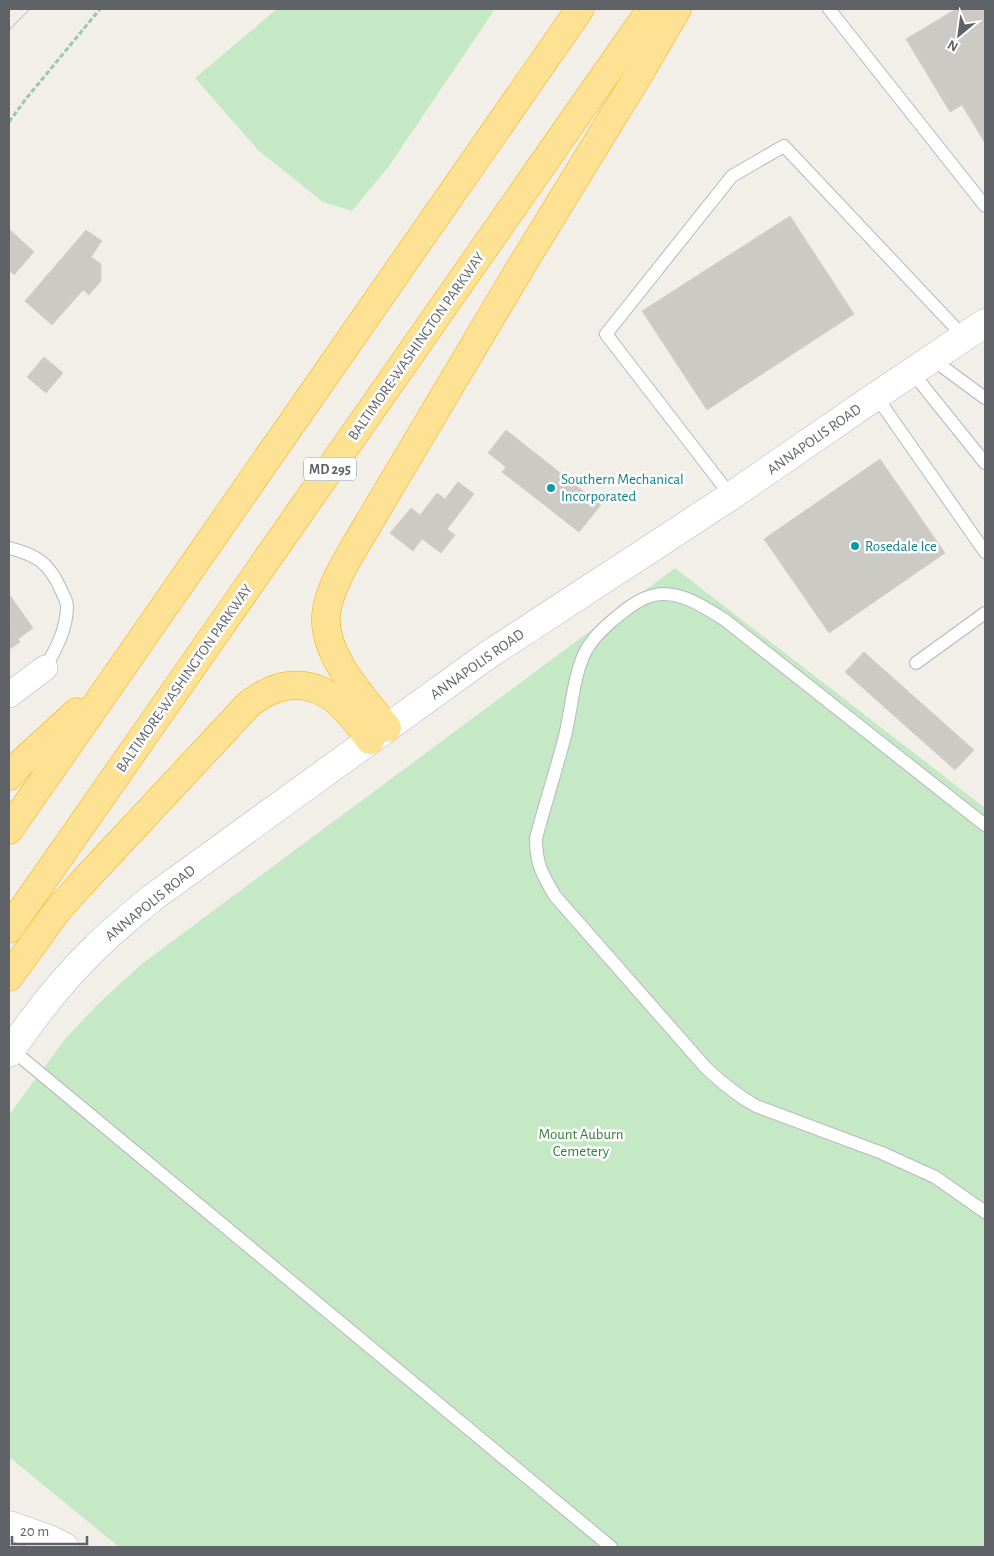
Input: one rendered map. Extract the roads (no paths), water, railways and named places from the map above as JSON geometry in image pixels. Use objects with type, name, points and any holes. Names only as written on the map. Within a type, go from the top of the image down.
[{"type":"highway","points":[[9,830],[580,9]]},
{"type":"highway","name":"BALTIMORE-WASHINGTON PARKWAY","points":[[9,929],[651,9]]},
{"type":"highway","points":[[379,734],[354,685],[331,646],[327,632],[326,615],[329,600],[344,565],[358,541],[677,9]]},
{"type":"highway","points":[[9,776],[115,677]]},
{"type":"highway","points":[[9,977],[57,911],[80,885],[248,705],[260,695],[284,686],[297,685],[314,688],[336,700],[346,710],[379,734]]},
{"type":"main road","name":"ANNAPOLIS ROAD","points":[[10,1051],[53,994],[75,969],[120,925],[152,898],[485,657],[731,496],[974,330]]},
{"type":"main road","points":[[9,1525],[49,1539],[65,1547]]},
{"type":"street","points":[[9,695],[45,668]]},
{"type":"lane","points":[[829,9],[985,206]]},
{"type":"lane","points":[[731,496],[606,334],[732,176],[784,146],[974,330]]},
{"type":"lane","points":[[922,365],[985,398]]},
{"type":"lane","points":[[922,365],[985,462]]},
{"type":"lane","points":[[876,396],[985,552]]},
{"type":"lane","points":[[9,548],[27,552],[43,562],[57,579],[68,604],[60,641],[45,668]]},
{"type":"lane","points":[[985,825],[725,620],[699,603],[675,595],[655,594],[638,602],[597,634],[580,663],[564,738],[536,838],[536,855],[542,874],[555,896],[706,1068],[724,1085],[738,1096],[756,1106],[882,1153],[935,1177],[985,1212]]},
{"type":"lane","points":[[916,663],[985,613]]},
{"type":"lane","points":[[10,1051],[611,1547]]},
{"type":"tram line","points":[[9,30],[30,9]]},
{"type":"place","name":"Southern Mechanical Incorporated","points":[[551,488]]},
{"type":"place","name":"Rosedale Ice","points":[[855,546]]},
{"type":"park label","name":"Mount Auburn Cemetery","points":[[581,1142]]}]
